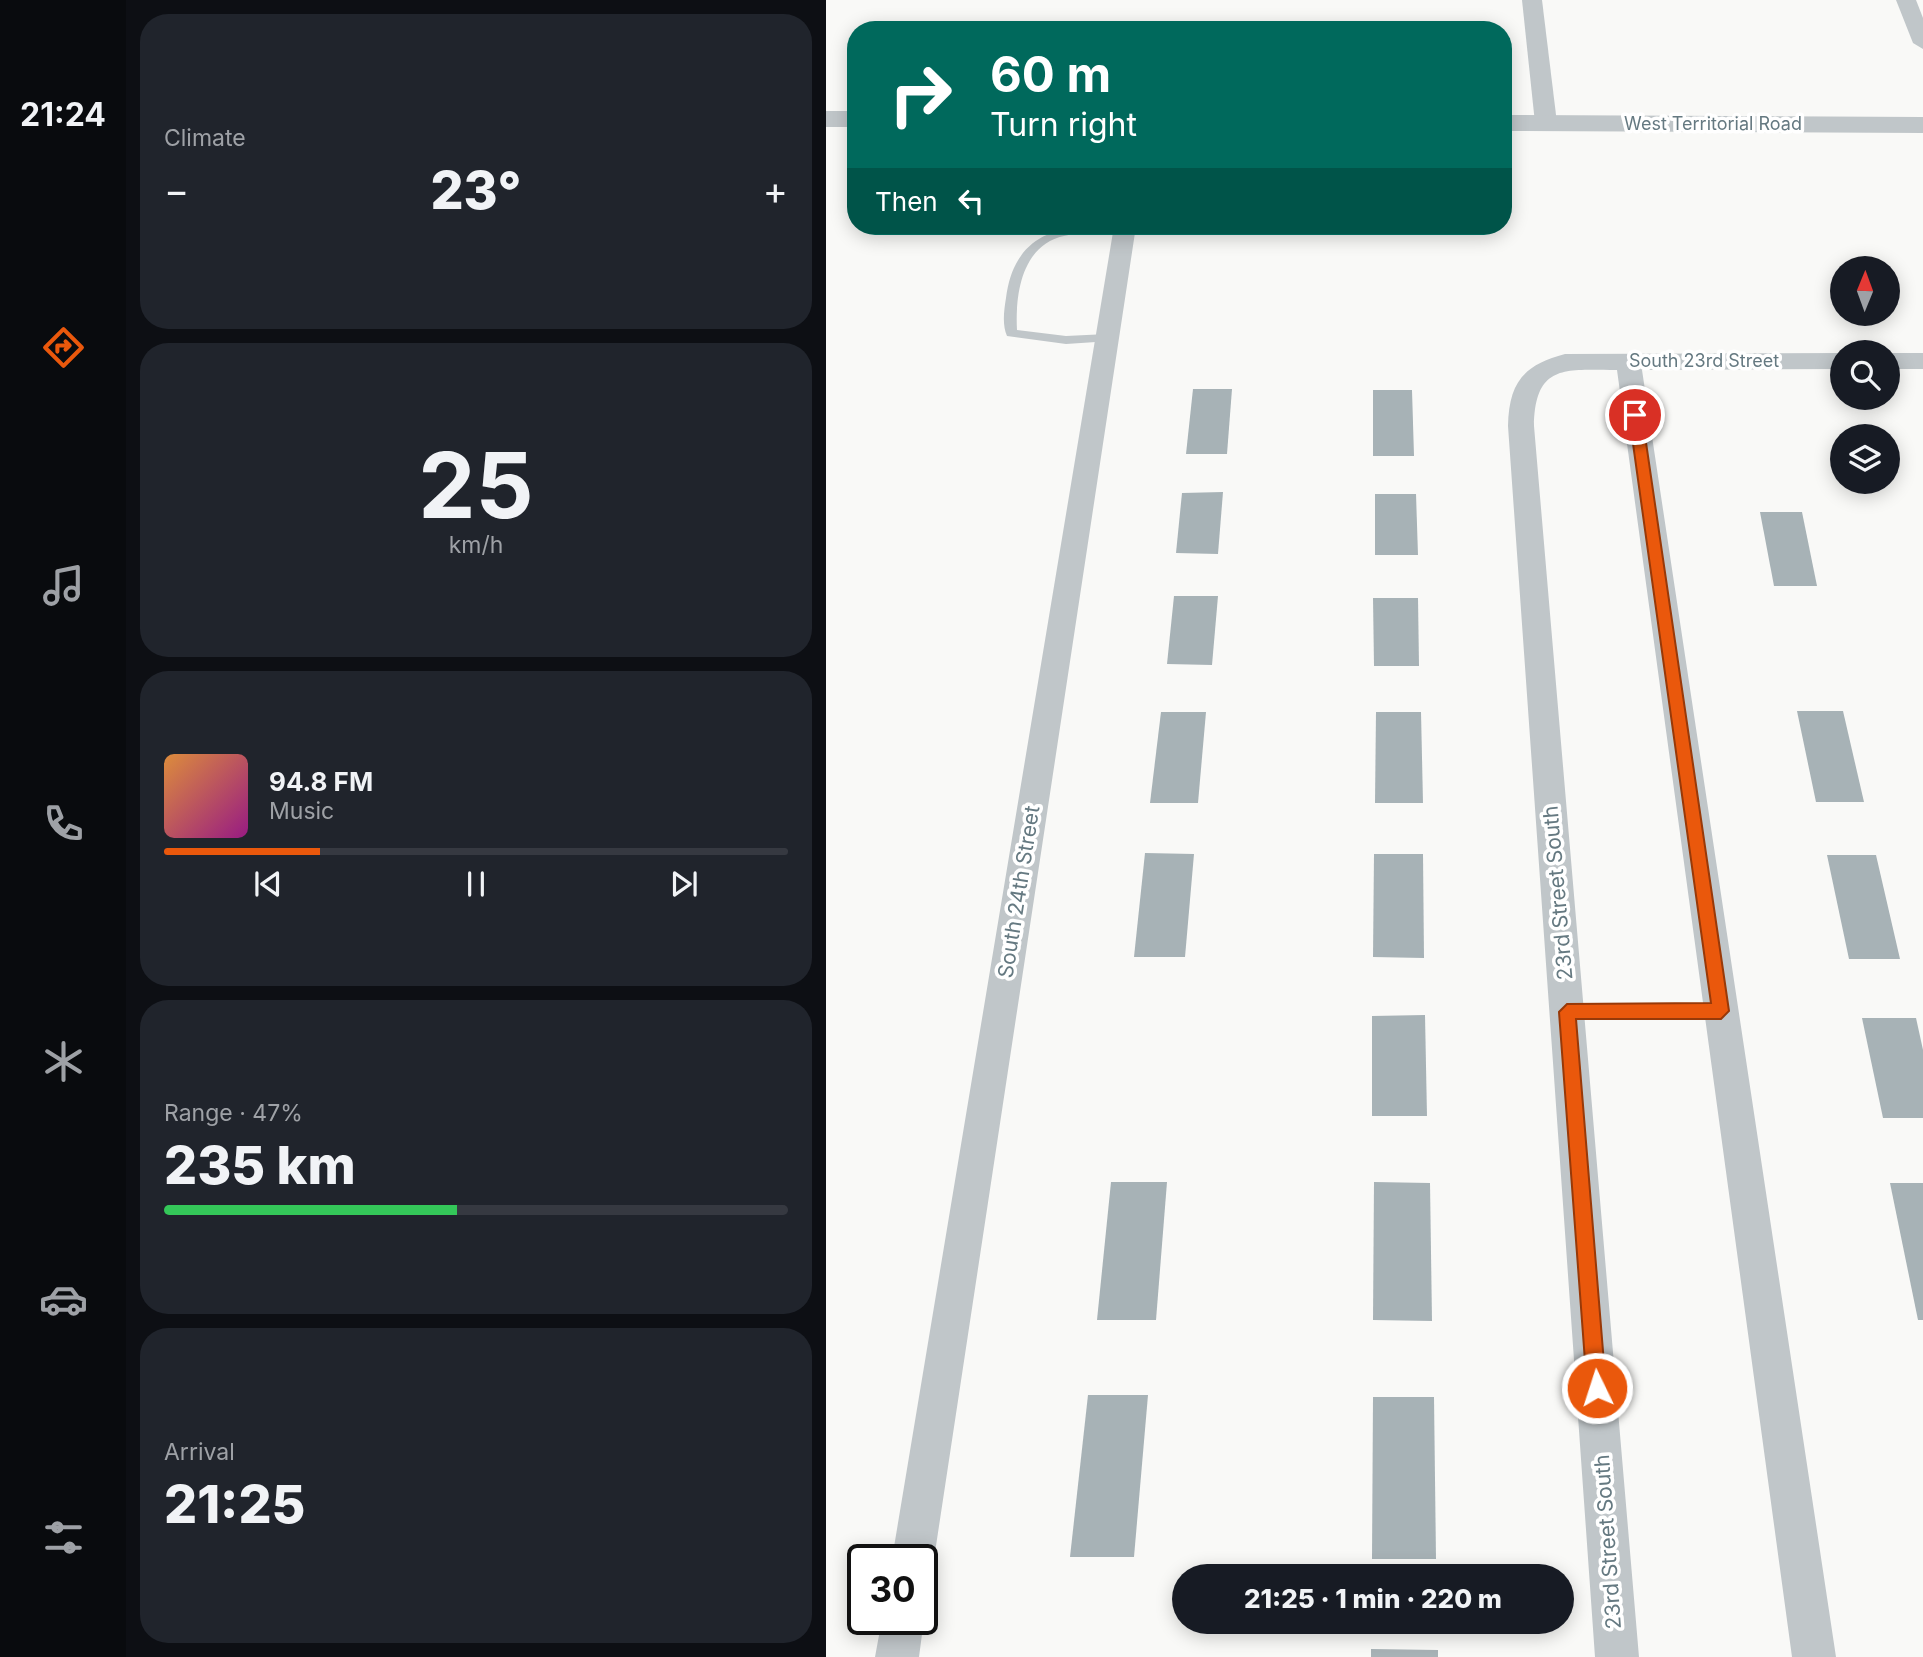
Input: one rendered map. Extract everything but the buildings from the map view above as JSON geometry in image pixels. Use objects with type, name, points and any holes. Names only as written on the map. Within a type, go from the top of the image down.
[{"type":"street","points":[[1532,0],[1546,123]]},
{"type":"street","points":[[1906,0],[1923,43]]},
{"type":"street","points":[[826,119],[847,119]]},
{"type":"street","name":"West Territorial Road","points":[[1512,123],[1923,125]]},
{"type":"street","name":"South 24th Street","points":[[915,1544],[1124,235]]},
{"type":"street","points":[[1628,360],[1814,1657]]},
{"type":"street","name":"South 23rd Street","points":[[1565,362],[1830,361]]},
{"type":"street","points":[[1900,361],[1923,361]]},
{"type":"street","name":"23rd Street South","points":[[1565,362],[1546,369],[1521,396],[1521,426],[1618,1657]]},
{"type":"street","points":[[897,1657],[900,1635]]},
{"type":"lane","points":[[1056,235],[1047,237],[1023,261],[1009,308],[1011,333],[1066,340],[1107,338]]},
{"type":"lane","points":[[1567,1012],[1721,1011]]},
{"type":"route","points":[[1597,1388],[1567,1012],[1721,1011],[1635,415]]}]
